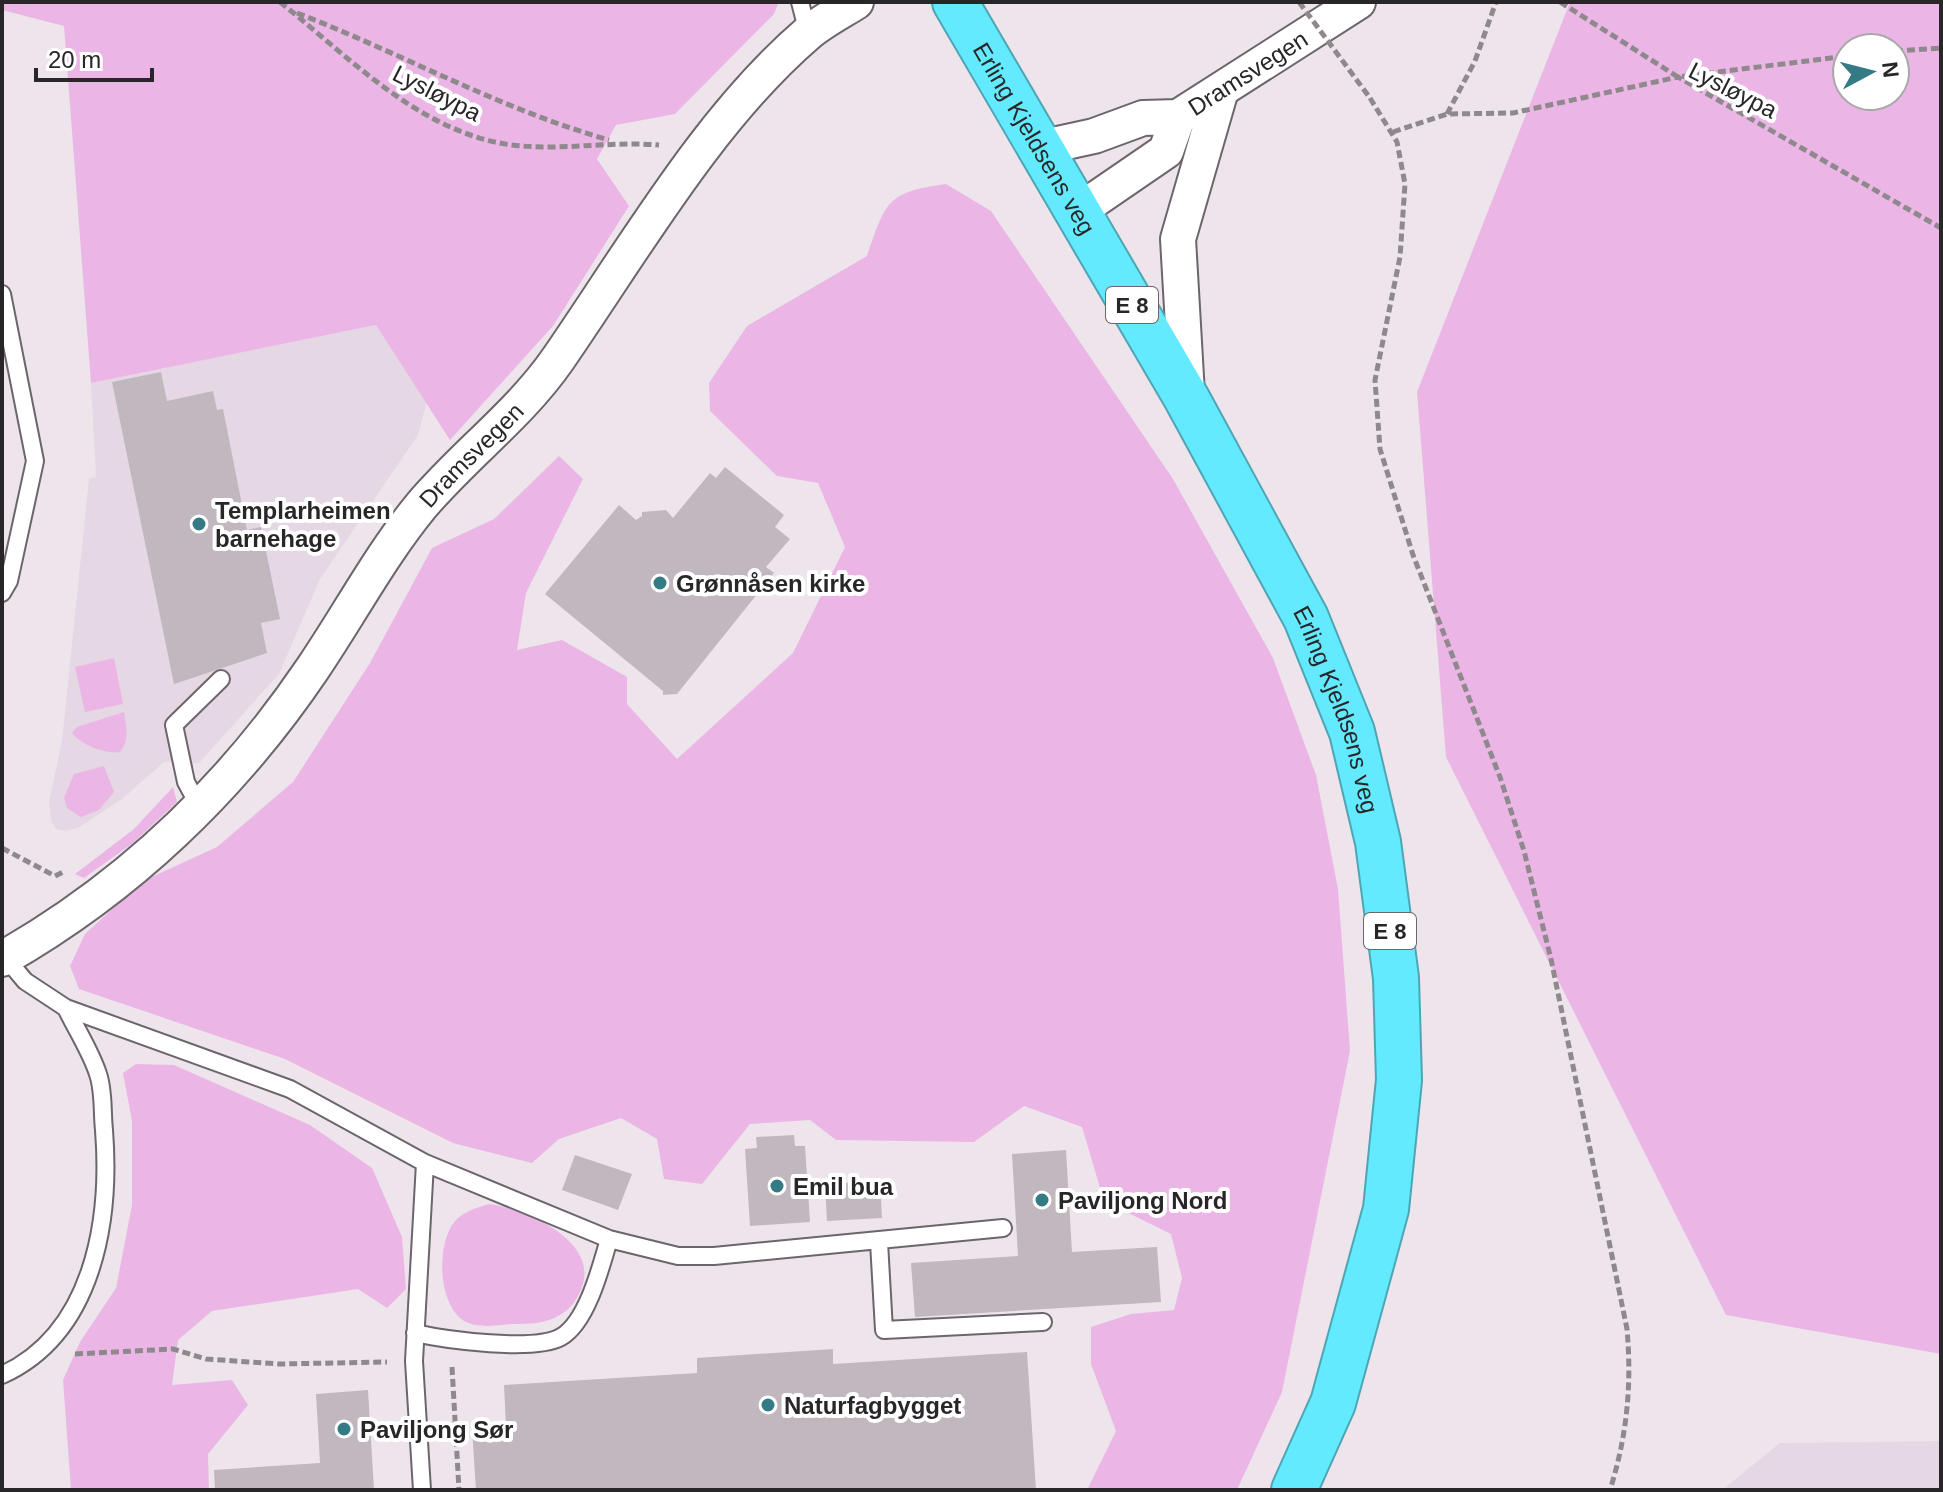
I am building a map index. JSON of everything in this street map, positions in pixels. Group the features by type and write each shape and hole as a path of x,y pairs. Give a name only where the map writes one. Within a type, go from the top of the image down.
{"highway":[{"name":"Erling Kjeldsens veg","path":"955,2 1187,399 1306,618 1352,732 1378,842 1396,978 1399,1080 1386,1209 1333,1403 1294,1490"}],"street":[{"name":"Dramsvegen","path":"4,958 93,900 165,843 200,808 284,709 422,505 529,395 556,361 624,257 763,78 804,18 856,2"},
{"name":"Dramsvegen","path":"1039,148 1094,136 1143,118 1178,117 1358,2"},
{"path":"1187,399 1178,239 1221,90"},
{"name":"Dramsvegen","path":"1077,212 1166,151 1178,117"}],"lane":[{"path":"2,294 35,461 9,581 2,593"},
{"path":"200,808 186,782 174,725 221,679"},
{"path":"4,958 25,981 66,1008 290,1089 425,1163 609,1239 690,1256 879,1242 1003,1228"},
{"path":"2,1375 21,1367 64,1326 82,1291 95,1255 106,1187 99,1076 66,1008"},
{"path":"422,1490 414,1361 425,1163"},
{"path":"415,1333 451,1341 543,1343 561,1337 572,1328 587,1303 609,1239"},
{"path":"879,1242 884,1330 1043,1322"}],"path":[{"name":"Lysløypa","path":"280,2 365,75 424,112 466,132 510,145 565,148 614,141 664,145 699,157"},
{"path":"1299,2 1393,132 1403,167 1404,217 1400,257 1375,380 1376,425 1413,555 1500,777 1537,898 1627,1329 1630,1387 1626,1426 1610,1490"},
{"path":"1447,114 1475,61 1496,2"},
{"path":"1560,2 1678,77 1831,58"},
{"path":"290,10 431,68 532,117 614,141"},
{"path":"1911,50 1941,48"},
{"name":"Lysløypa","path":"1393,132 1447,114 1513,113 1678,77 1941,228"},
{"path":"2,848 55,876"},
{"path":"451,1341 459,1490"},
{"path":"38,1351 62,1355 173,1349 206,1359 279,1364 414,1361"}],"shaded area":[{"path":"2,2 779,2 774,14 675,114 616,125 597,159 629,206 553,326 450,440 376,325 91,383 64,26 2,10"},
{"path":"1570,2 1941,2 1941,1354 1726,1315 1446,757 1417,392"},
{"path":"946,184 991,211 1173,479 1273,658 1316,775 1338,889 1350,1051 1282,1392 1237,1490 1087,1490 1116,1431 1091,1364 1091,1327 1131,1314 1174,1310 1182,1278 1171,1234 1104,1201 1082,1127 1024,1106 974,1142 836,1140 810,1120 750,1124 702,1184 664,1179 657,1139 621,1118 559,1139 532,1163 453,1143 285,1059 79,989 70,966 85,934 143,881 217,847 293,782 370,663 432,548 494,519 559,456 583,479 526,593 517,650 562,640 627,677 627,704 677,759 793,653 845,547 818,483 777,476 710,411 709,383 747,326 867,256 879,223 892,202 911,191"},
{"path":"376,325 427,401 418,435 320,579 279,674 199,763 164,762 122,799 78,828 66,831 56,829 51,821 49,802 62,741 89,479 96,477 91,383"},
{"path":"114,658 123,704 85,712 75,667"},
{"path":"124,712 126,738 120,752 94,748 72,733 77,727"},
{"path":"104,766 114,792 99,810 81,817 67,808 64,798 74,774"},
{"path":"173,787 177,802 133,843 84,878 75,874 134,829"},
{"path":"136,1064 174,1065 310,1125 372,1168 402,1237 406,1289 387,1308 358,1289 212,1311 178,1340 172,1385 232,1380 248,1405 208,1454 209,1490 71,1490 63,1380 80,1342 116,1288 132,1205 132,1121 123,1073"},
{"path":"489,1204 539,1220 570,1241 580,1255 584,1270 582,1287 574,1303 564,1313 537,1323 488,1326 469,1323 455,1313 443,1276 442,1261 447,1235 460,1217"},
{"path":"1941,1441 1941,1490 1722,1490 1780,1443"}],"building":[{"path":"161,372 167,401 213,391 217,410 223,409 247,530 261,527 280,619 261,623 267,653 174,684 112,382"},
{"name":"Grønnåsen kirke","path":"725,467 784,515 775,527 790,539 766,567 774,573 677,694 663,695 663,691 545,594 619,505 636,520 642,512 666,510 673,518 710,473 716,478"},
{"name":"Emil bua","path":"794,1135 795,1146 805,1146 810,1222 750,1226 745,1149 757,1148 756,1137"},
{"name":"Paviljong Nord","path":"1066,1150 1072,1252 1157,1247 1161,1302 915,1317 911,1263 1018,1256 1012,1154"},
{"path":"575,1155 632,1174 618,1210 562,1190"},
{"path":"880,1181 882,1218 827,1221 825,1184"},
{"name":"Naturfagbygget","path":"833,1349 833,1364 1027,1352 1036,1490 476,1490 472,1428 506,1426 504,1385 697,1373 697,1358"},
{"name":"Paviljong Sør","path":"368,1390 374,1490 215,1490 214,1470 320,1463 316,1394"}],"place":[{"name":"Templarheimen barnehage","path":"199,524"},
{"name":"Grønnåsen kirke","path":"660,583"},
{"name":"Emil bua","path":"777,1186"},
{"name":"Paviljong Nord","path":"1042,1200"},
{"name":"Naturfagbygget","path":"768,1405"},
{"name":"Paviljong Sør","path":"344,1429"}]}
